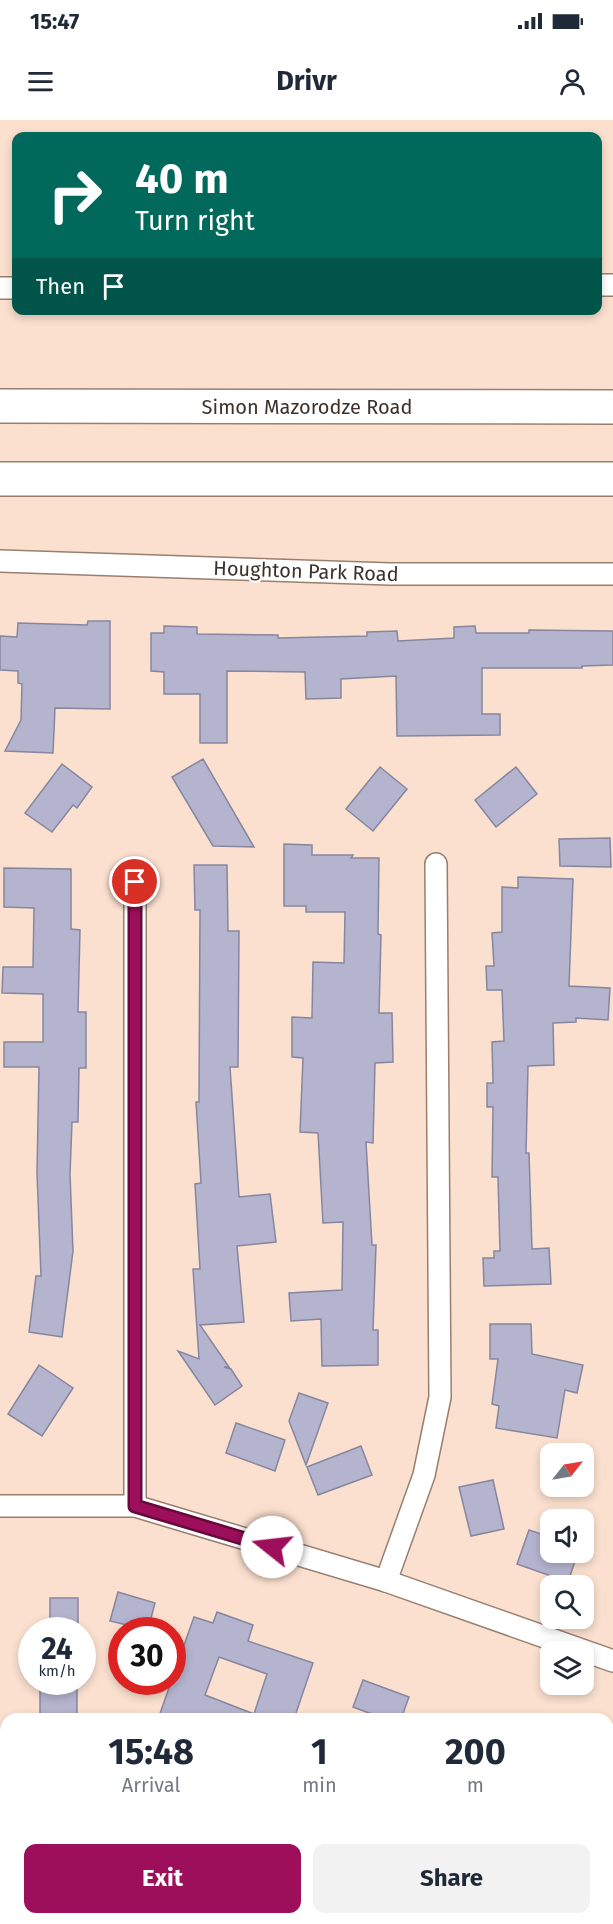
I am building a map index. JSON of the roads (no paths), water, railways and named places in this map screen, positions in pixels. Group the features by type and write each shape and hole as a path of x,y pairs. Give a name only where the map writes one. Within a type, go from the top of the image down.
{"highway":[{"name":"Simon Mazorodze Road","path":"0,406 613,407"},
{"path":"0,479 613,479"}],"street":[{"name":"Houghton Park Road","path":"0,561 390,574 613,574"},
{"path":"386,1581 424,1475 440,1397 436,864"},
{"path":"135,882 135,1506"},
{"path":"0,1506 135,1506 386,1581 613,1661"}]}
